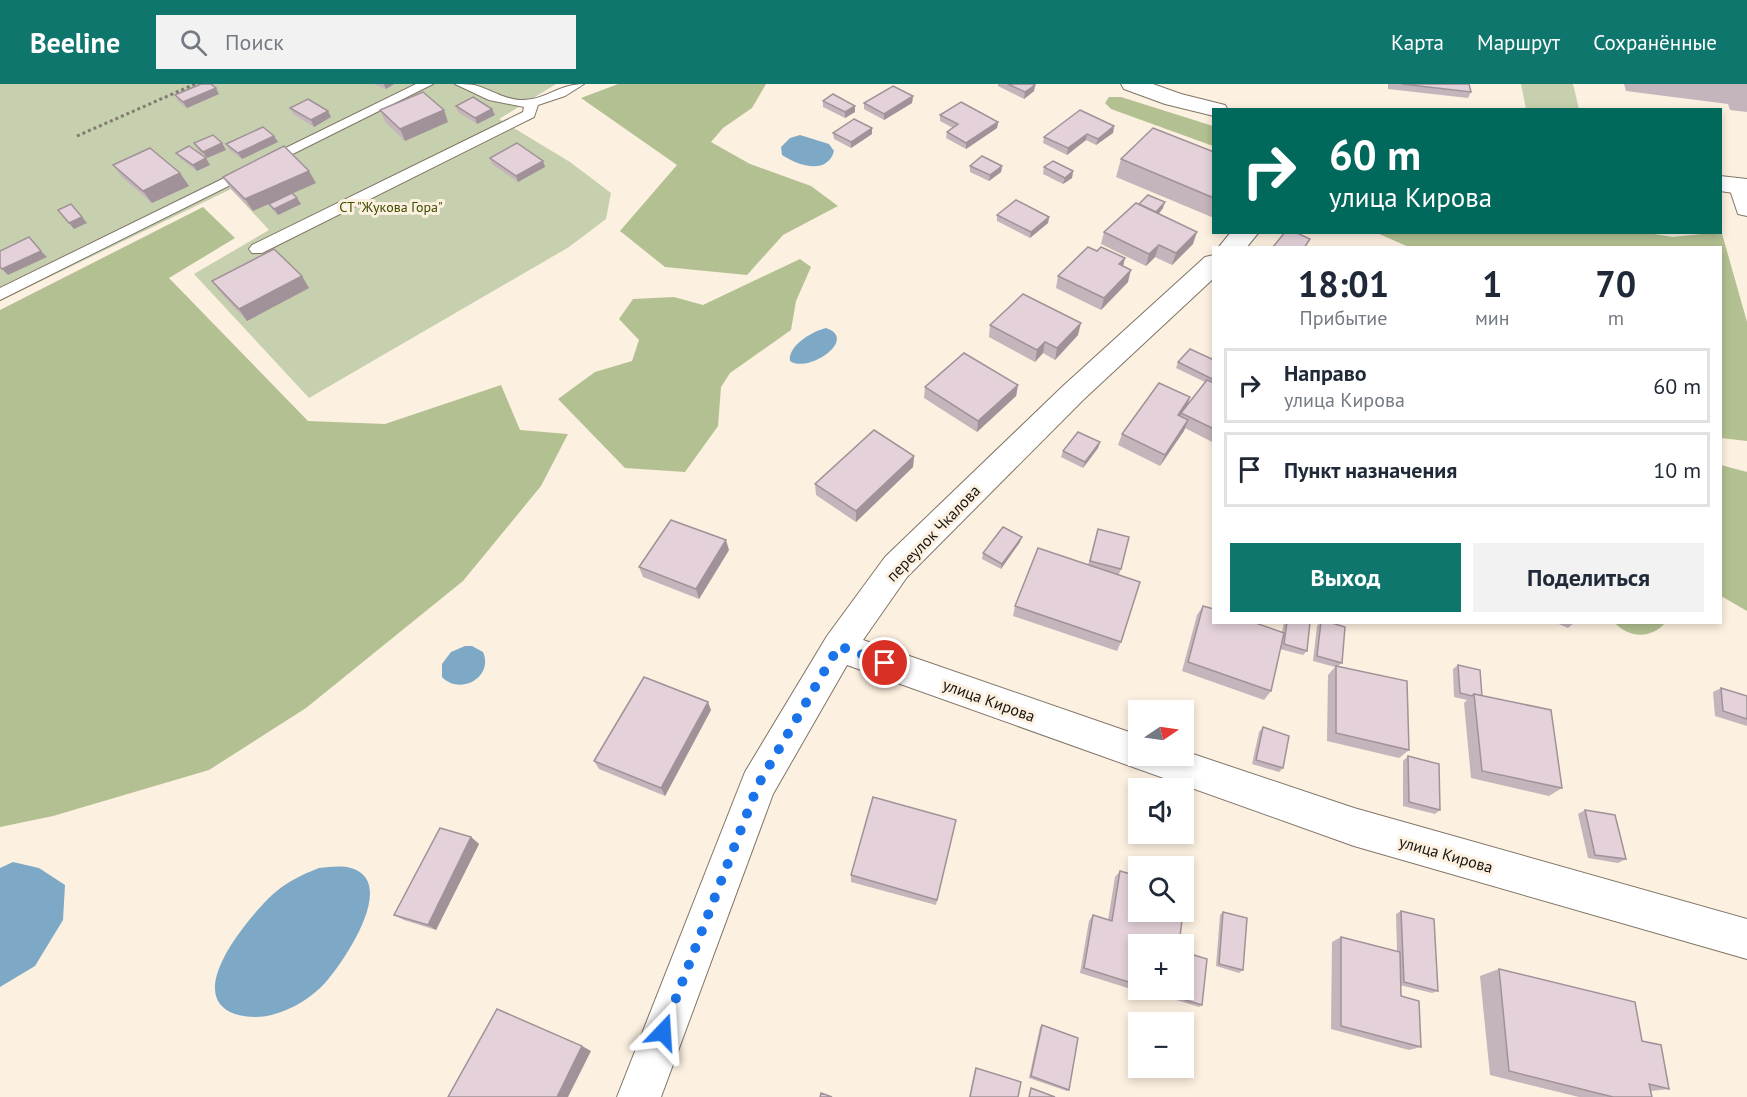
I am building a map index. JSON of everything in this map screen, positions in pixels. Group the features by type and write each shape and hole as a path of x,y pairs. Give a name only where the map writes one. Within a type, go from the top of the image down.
{"street":[{"path":"1132,84 1173,99 1212,109"},
{"path":"1232,246 1245,234"},
{"name":"переулок Чкалова","path":"639,1097 758,785 839,646 896,567 1073,393 1212,265"},
{"name":"улица Кирова","path":"839,646 1128,748"},
{"name":"улица Кирова","path":"1178,766 1354,827 1747,939"}],"lane":[{"path":"0,294 426,84"},
{"path":"462,84 502,101 532,104 553,99 577,84"},
{"path":"257,249 446,149 529,114 532,104"}],"path":[{"path":"78,136 195,84"}],"green space":[{"name":"СТ \"Жукова Гора\"","path":"0,84 556,84 499,119 570,162 611,193 606,219 569,247 309,398 194,274 269,230 231,189 0,301"},
{"path":"618,84 766,84 752,108 723,128 711,142 750,164 811,186 838,206 783,235 747,275 665,267 620,231 677,165 581,98"},
{"path":"1521,84 1573,84 1579,108 1526,108"},
{"path":"1109,97 1121,97 1212,126 1212,146 1111,109 1105,103"},
{"path":"203,207 235,238 169,278 308,421 385,424 501,385 520,430 568,434 541,486 463,581 306,708 209,770 53,816 0,827 0,310"},
{"path":"1379,234 1654,234 1673,237 1722,234 1747,322 1747,441 1722,438 1722,246 1406,246"},
{"path":"800,259 811,267 796,301 791,330 730,373 721,387 718,426 685,472 625,468 558,399 595,372 632,361 639,340 619,319 633,299 674,297 703,305"},
{"path":"1722,465 1747,472 1747,611 1722,597"},
{"path":"1616,624 1664,624 1653,632 1640,635"}],"water":[{"path":"800,135 829,144 834,151 830,159 825,164 811,166 795,162 782,155 781,147 790,138"},
{"path":"826,328 835,333 837,340 827,354 808,363 798,364 790,361 790,355 802,340"},
{"path":"465,646 472,646 483,652 484,669 473,681 458,685 442,677 442,664 451,652"},
{"path":"13,862 39,868 65,885 63,920 35,966 0,987 0,868"},
{"path":"347,867 364,876 370,889 369,905 354,942 325,983 302,1002 282,1012 265,1016 250,1017 235,1014 220,1004 215,990 217,973 225,955 250,919 272,895 294,879 319,868"}],"building":[{"path":"201,84 211,84 216,88 183,102 175,95"},
{"path":"1008,84 1033,84 1035,85 1025,92"},
{"path":"1402,84 1469,84 1471,92"},
{"path":"893,86 913,96 884,114 864,103"},
{"path":"423,92 444,110 400,129 380,110"},
{"path":"833,94 855,106 845,112 823,101"},
{"path":"473,97 492,109 475,118 456,106"},
{"path":"308,99 328,111 311,120 290,108"},
{"path":"961,102 998,122 966,143 947,132 958,124 940,115"},
{"path":"1080,110 1114,126 1098,139 1087,134 1068,148 1044,137"},
{"path":"854,119 872,128 851,142 833,133"},
{"path":"263,127 274,136 238,153 226,144"},
{"path":"1153,128 1212,151 1212,197 1121,159"},
{"path":"213,135 222,143 203,152 194,143"},
{"path":"517,143 543,161 516,176 490,158"},
{"path":"189,146 206,158 193,165 176,153"},
{"path":"284,146 309,171 245,199 223,177"},
{"path":"150,148 180,173 143,191 113,165"},
{"path":"982,156 1002,166 990,175 970,166"},
{"path":"1053,161 1073,171 1065,178 1044,167"},
{"path":"292,193 297,198 274,209 269,204"},
{"path":"1148,195 1165,202 1156,212 1139,204"},
{"path":"1016,200 1049,217 1031,232 997,215"},
{"path":"1136,203 1197,232 1176,253 1159,245 1149,254 1104,232"},
{"path":"71,204 82,217 69,223 58,210"},
{"path":"1283,234 1299,234 1310,239 1305,246 1274,246"},
{"path":"29,237 41,251 2,269 0,251"},
{"path":"1088,247 1097,251 1101,247 1125,258 1119,264 1131,270 1104,298 1058,276"},
{"path":"274,249 302,276 239,309 212,281"},
{"path":"1023,294 1081,323 1057,348 1045,342 1037,350 990,325"},
{"path":"1190,349 1212,359 1212,379 1178,362"},
{"path":"964,353 1018,385 978,421 925,387"},
{"path":"1207,380 1212,382 1212,428 1181,413"},
{"path":"1159,383 1190,397 1178,415 1188,420 1165,455 1122,434"},
{"path":"874,430 914,456 856,511 815,484"},
{"path":"1078,432 1100,442 1085,462 1063,451"},
{"path":"671,520 726,540 696,589 639,567"},
{"path":"1003,527 1022,537 1002,564 983,553"},
{"path":"1098,529 1129,537 1121,569 1090,561"},
{"path":"1038,548 1140,582 1121,642 1015,606"},
{"path":"1203,606 1212,608 1212,624 1259,624 1284,633 1271,691 1188,662"},
{"path":"1287,624 1310,624 1307,651 1284,644"},
{"path":"1321,624 1345,627 1342,663 1317,656"},
{"path":"1458,665 1480,670 1482,696 1460,693"},
{"path":"1336,666 1407,681 1409,750 1336,733"},
{"path":"644,677 708,702 661,788 594,761"},
{"path":"1721,688 1747,696 1747,719 1723,711"},
{"path":"1474,694 1551,710 1562,788 1482,771"},
{"path":"1263,727 1289,736 1283,768 1256,760"},
{"path":"1408,756 1439,764 1440,810 1409,802"},
{"path":"873,797 956,820 937,900 851,875"},
{"path":"1585,810 1615,815 1626,859 1595,855"},
{"path":"440,828 471,837 428,925 394,915"},
{"path":"1120,871 1128,873 1128,922 1182,922 1180,934 1128,934 1128,982 1084,968 1093,915 1112,921"},
{"path":"1401,911 1434,919 1438,991 1404,982"},
{"path":"1223,912 1247,918 1243,970 1219,964"},
{"path":"1341,937 1400,952 1401,996 1419,1001 1421,1047 1341,1026"},
{"path":"1194,955 1207,959 1202,1005 1186,1000 1194,1000"},
{"path":"1499,969 1635,1002 1642,1041 1661,1045 1669,1089 1649,1084 1652,1097 1613,1097 1509,1071"},
{"path":"497,1009 582,1046 557,1097 448,1097"},
{"path":"1042,1025 1078,1038 1069,1090 1031,1076"},
{"path":"976,1068 1021,1082 1018,1097 970,1097"},
{"path":"1031,1088 1055,1097 1029,1097"},
{"path":"821,1093 832,1097 820,1097"}],"route":[{"path":"663,1032 758,785 839,646 885,663"}]}
